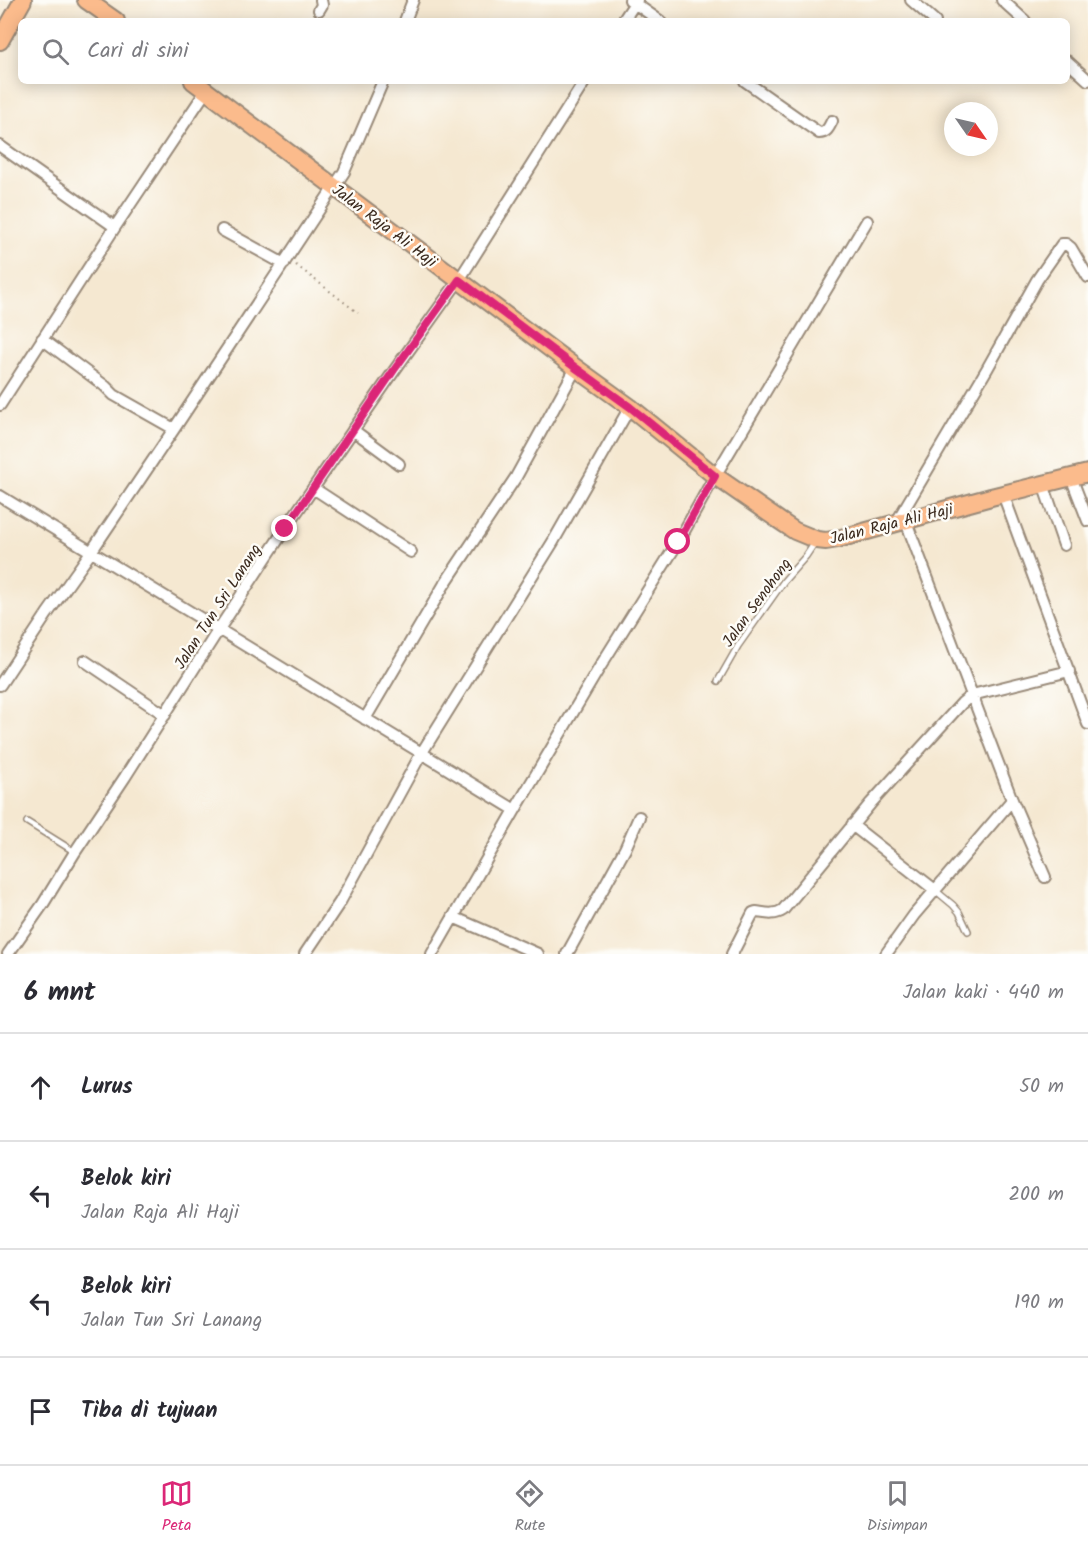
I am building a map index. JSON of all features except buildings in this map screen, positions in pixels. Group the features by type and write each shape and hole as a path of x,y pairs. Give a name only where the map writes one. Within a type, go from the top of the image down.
{"main road":[{"path":"0,41 23,0"},
{"path":"86,0 112,18"},
{"name":"Jalan Raja Ali Haji","path":"199,86 630,407 715,476 795,531 817,540 838,539 1088,473"}],"street":[{"path":"406,18 413,0"},
{"path":"911,0 932,18"},
{"path":"1002,0 1022,18"},
{"path":"625,18 634,1 656,18"},
{"path":"1070,64 1088,80"},
{"path":"0,685 286,261 341,192 348,163 382,84"},
{"name":"Jalan Tun Sri Lanang","path":"8,954 43,904 219,629 313,488 459,280 583,84"},
{"path":"750,84 819,133 827,131 832,122"},
{"path":"0,405 115,227 199,86"},
{"path":"0,146 115,227"},
{"path":"432,954 598,670 678,542 867,221"},
{"path":"222,230 286,261"},
{"path":"1045,877 901,521 1037,280 1062,244 1071,248 1088,277"},
{"path":"42,339 114,395 174,429"},
{"path":"366,719 444,585 516,477 576,368"},
{"path":"306,954 340,902 421,753 553,542 630,407"},
{"path":"353,430 399,465"},
{"path":"1071,477 1088,521"},
{"path":"1043,484 1064,545"},
{"path":"313,488 411,552"},
{"path":"1003,494 1088,724"},
{"path":"0,496 515,810"},
{"path":"85,661 165,715"},
{"path":"732,954 753,914 756,912 772,914 783,910 852,825 954,711 972,695 1069,672"},
{"path":"886,954 914,915 1012,800"},
{"path":"567,954 625,849 639,817"},
{"path":"852,825 935,890"},
{"path":"453,917 538,954"}],"lane":[{"name":"Jalan Senohong","path":"718,681 738,646 784,581 817,540"},
{"path":"27,822 75,852"},
{"path":"935,890 959,912 968,931"}],"path":[{"path":"286,261 358,313"}],"route":[{"path":"285,529 459,280 630,407 715,476 678,542"}]}
